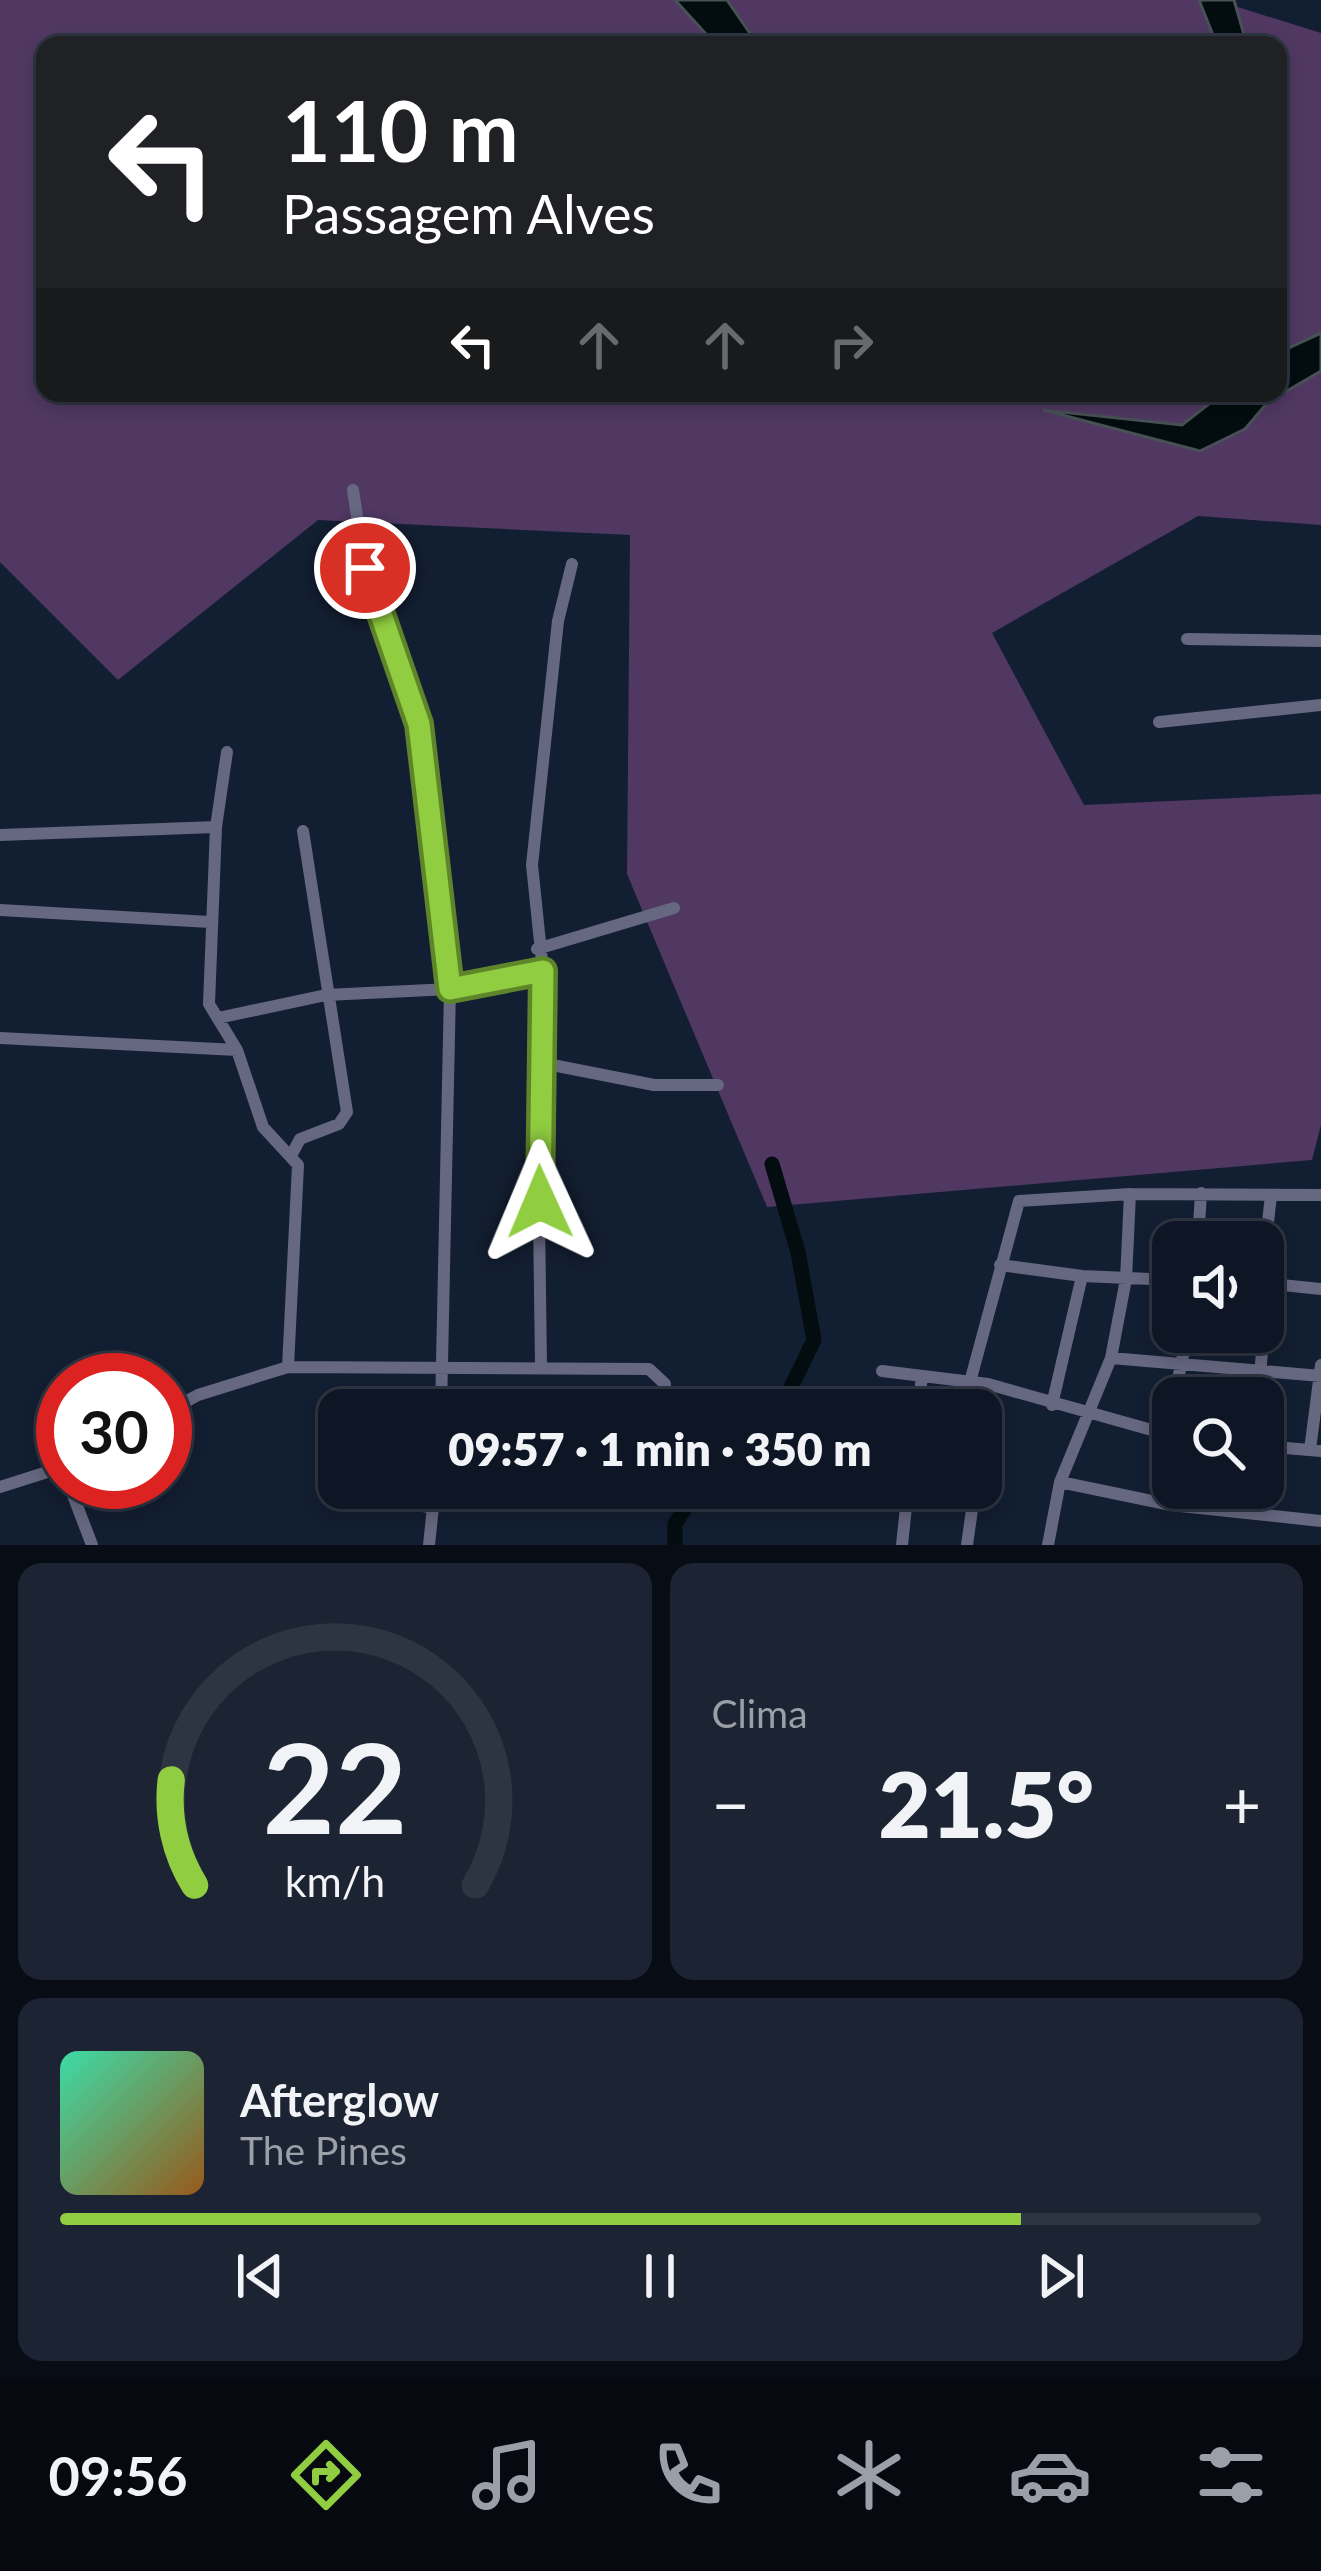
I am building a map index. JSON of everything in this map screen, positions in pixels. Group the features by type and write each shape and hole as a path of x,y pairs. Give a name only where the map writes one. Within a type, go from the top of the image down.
{"street":[{"path":"353,490 365,568 423,743 450,989 443,1389"},
{"path":"541,1367 538,1062 543,971 537,949 532,865 558,621 572,564"},
{"path":"1187,639 1321,641"},
{"path":"1160,722 1321,706"},
{"path":"227,752 216,827 209,1004 237,1050 263,1127 292,1154 299,1179 288,1367"},
{"path":"0,836 216,827"},
{"path":"292,1154 300,1139 340,1124 347,1112 303,831"},
{"path":"537,949 674,908"},
{"path":"0,910 210,922"},
{"path":"218,1018 326,995 450,989 543,971"},
{"path":"0,1038 237,1050"},
{"path":"538,1062 654,1085 718,1085"},
{"path":"1199,1221 1201,1193"},
{"path":"1048,1545 1060,1482 1111,1358 1126,1280 1130,1194"},
{"path":"970,1382 1019,1201 1130,1194 1321,1195"},
{"path":"1268,1221 1271,1195"},
{"path":"1000,1265 1152,1280"},
{"path":"1052,1405 1082,1276"},
{"path":"1284,1282 1321,1289"},
{"path":"1181,1377 1186,1353"},
{"path":"1260,1377 1261,1353"},
{"path":"1111,1358 1184,1368 1320,1376"},
{"path":"1284,1448 1315,1450 1321,1365"},
{"path":"192,1398 288,1367 649,1369 665,1384 664,1389"},
{"path":"882,1372 988,1384 1152,1432"},
{"path":"920,1389 922,1376"},
{"path":"987,1389 988,1384"},
{"path":"0,1487 36,1476"},
{"path":"1060,1482 1189,1508 1321,1521"},
{"path":"78,1509 92,1545"},
{"path":"428,1545 435,1509"},
{"path":"902,1545 906,1509"},
{"path":"967,1545 971,1509"}],"shaded area":[{"path":"0,0 1215,0 1321,33 1321,525 1198,516 992,633 1084,805 1321,794 1321,1125 1312,1160 767,1207 627,874 630,535 318,520 118,680 0,562"},
{"path":"675,0 727,0 752,36 708,36"},
{"path":"1199,0 1234,0 1244,36 1213,36"},
{"path":"1321,333 1321,371 1287,391 1287,349"},
{"path":"1211,402 1268,402 1245,429 1200,451 1043,410 1182,425"}],"waterway":[{"path":"772,1164 798,1252 814,1340 790,1389"},
{"path":"675,1545 675,1524 685,1509"}],"route":[{"path":"365,568 419,724 427,763 436,889 450,989 543,971 538,1062 540,1202"}]}
